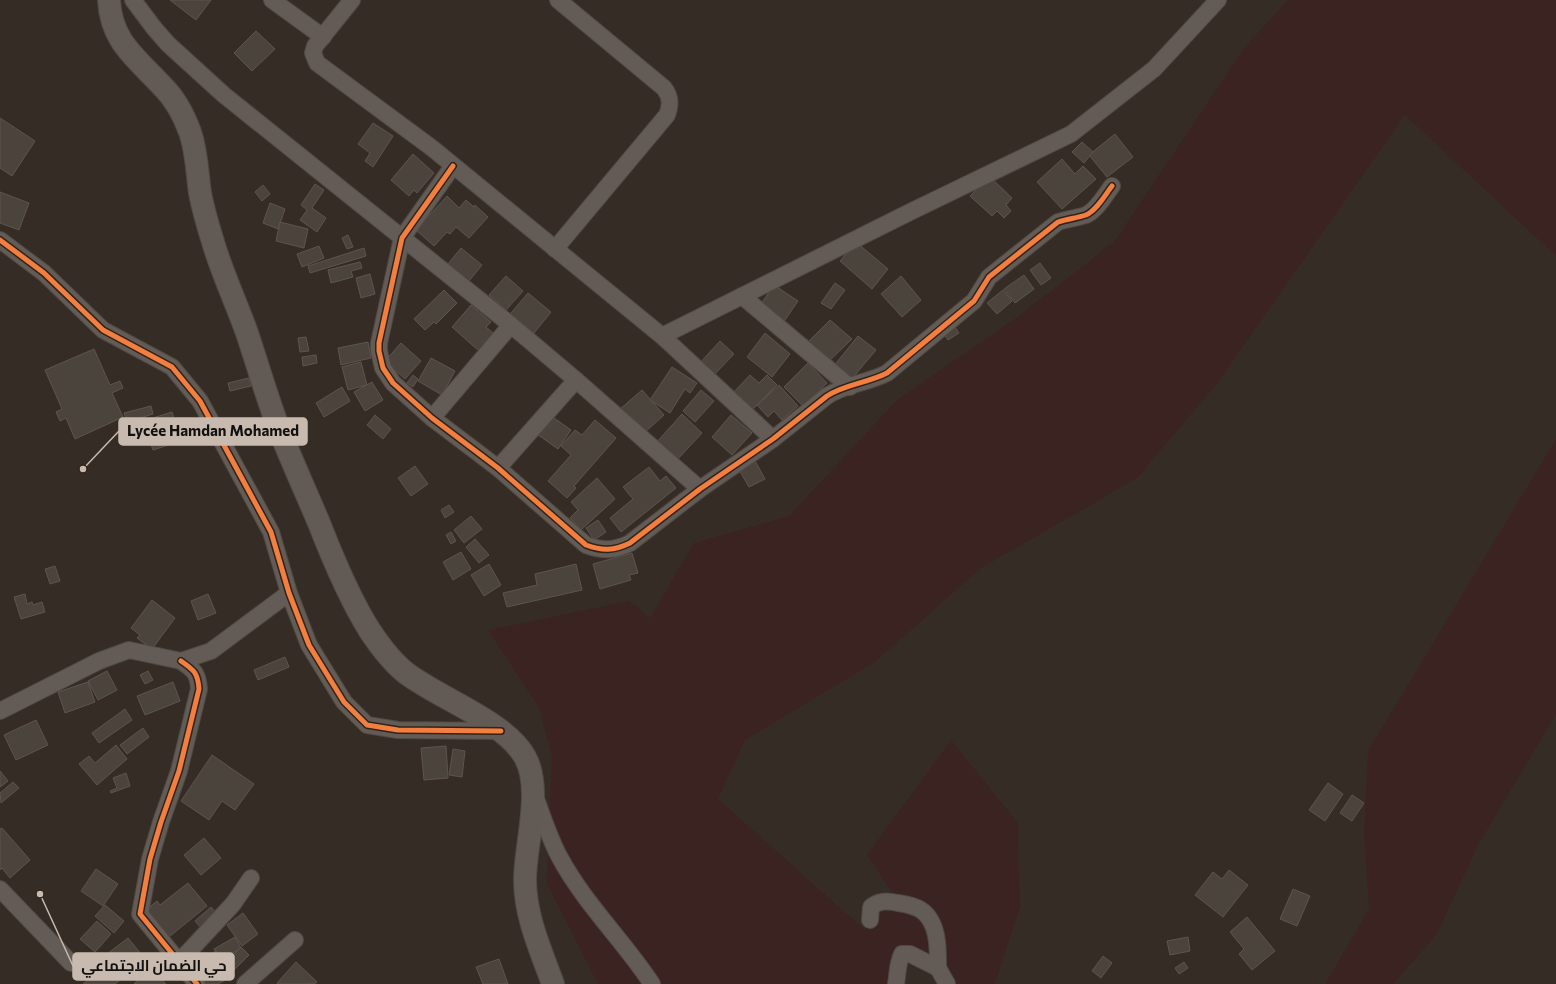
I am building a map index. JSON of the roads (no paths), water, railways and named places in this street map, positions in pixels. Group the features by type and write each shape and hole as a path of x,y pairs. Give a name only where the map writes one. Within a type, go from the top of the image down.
{"main road":[{"path":"109,0 112,25 122,42 141,66 166,89 180,110 189,129 197,158 201,197 213,245 243,323 278,424 340,574 369,629 388,656 405,672 501,731 516,744 526,758 534,793 526,863 526,898 535,934 552,984"}],"street":[{"path":"133,0 168,44 224,95 511,325 700,489"},
{"path":"272,0 323,37"},
{"path":"352,0 313,50 313,57 317,63 453,166 662,336 773,439"},
{"path":"555,249 667,115 670,104 670,98 664,88 558,0"},
{"path":"662,336 910,212 1071,134 1154,69 1218,0"},
{"path":"453,166 402,238 379,343 379,356 383,368 393,383 432,418 498,468 586,545 597,549 608,550 619,548 630,543 700,489 773,439 827,396 850,386 875,379 887,373 974,301 989,277 1058,222 1084,216 1092,212 1112,186"},
{"path":"0,240 44,273 103,330 172,367 200,401 271,532 289,593 309,645 344,702 367,725 398,730 501,731"},
{"path":"742,296 850,386"},
{"path":"432,418 511,325"},
{"path":"498,468 576,380"},
{"path":"181,661 211,650 289,593"},
{"path":"0,710 99,661 129,650 181,661 192,668 198,678 198,689 179,771 150,859 140,914 197,984"},
{"path":"534,793 558,855 595,912 639,965 652,984"},
{"path":"179,962 233,904 251,878"},
{"path":"0,889 71,963"},
{"path":"870,920 871,907 877,902 891,901 921,910 928,918 934,930 938,947 938,968"},
{"path":"246,984 295,940"},
{"path":"896,984 898,977 897,964 902,954 910,954 938,968 948,984"}],"place":[{"name":"Lycée Hamdan Mohamed","path":"83,469"},
{"name":"حي الضمان الاجتماعي","path":"40,894"}]}
